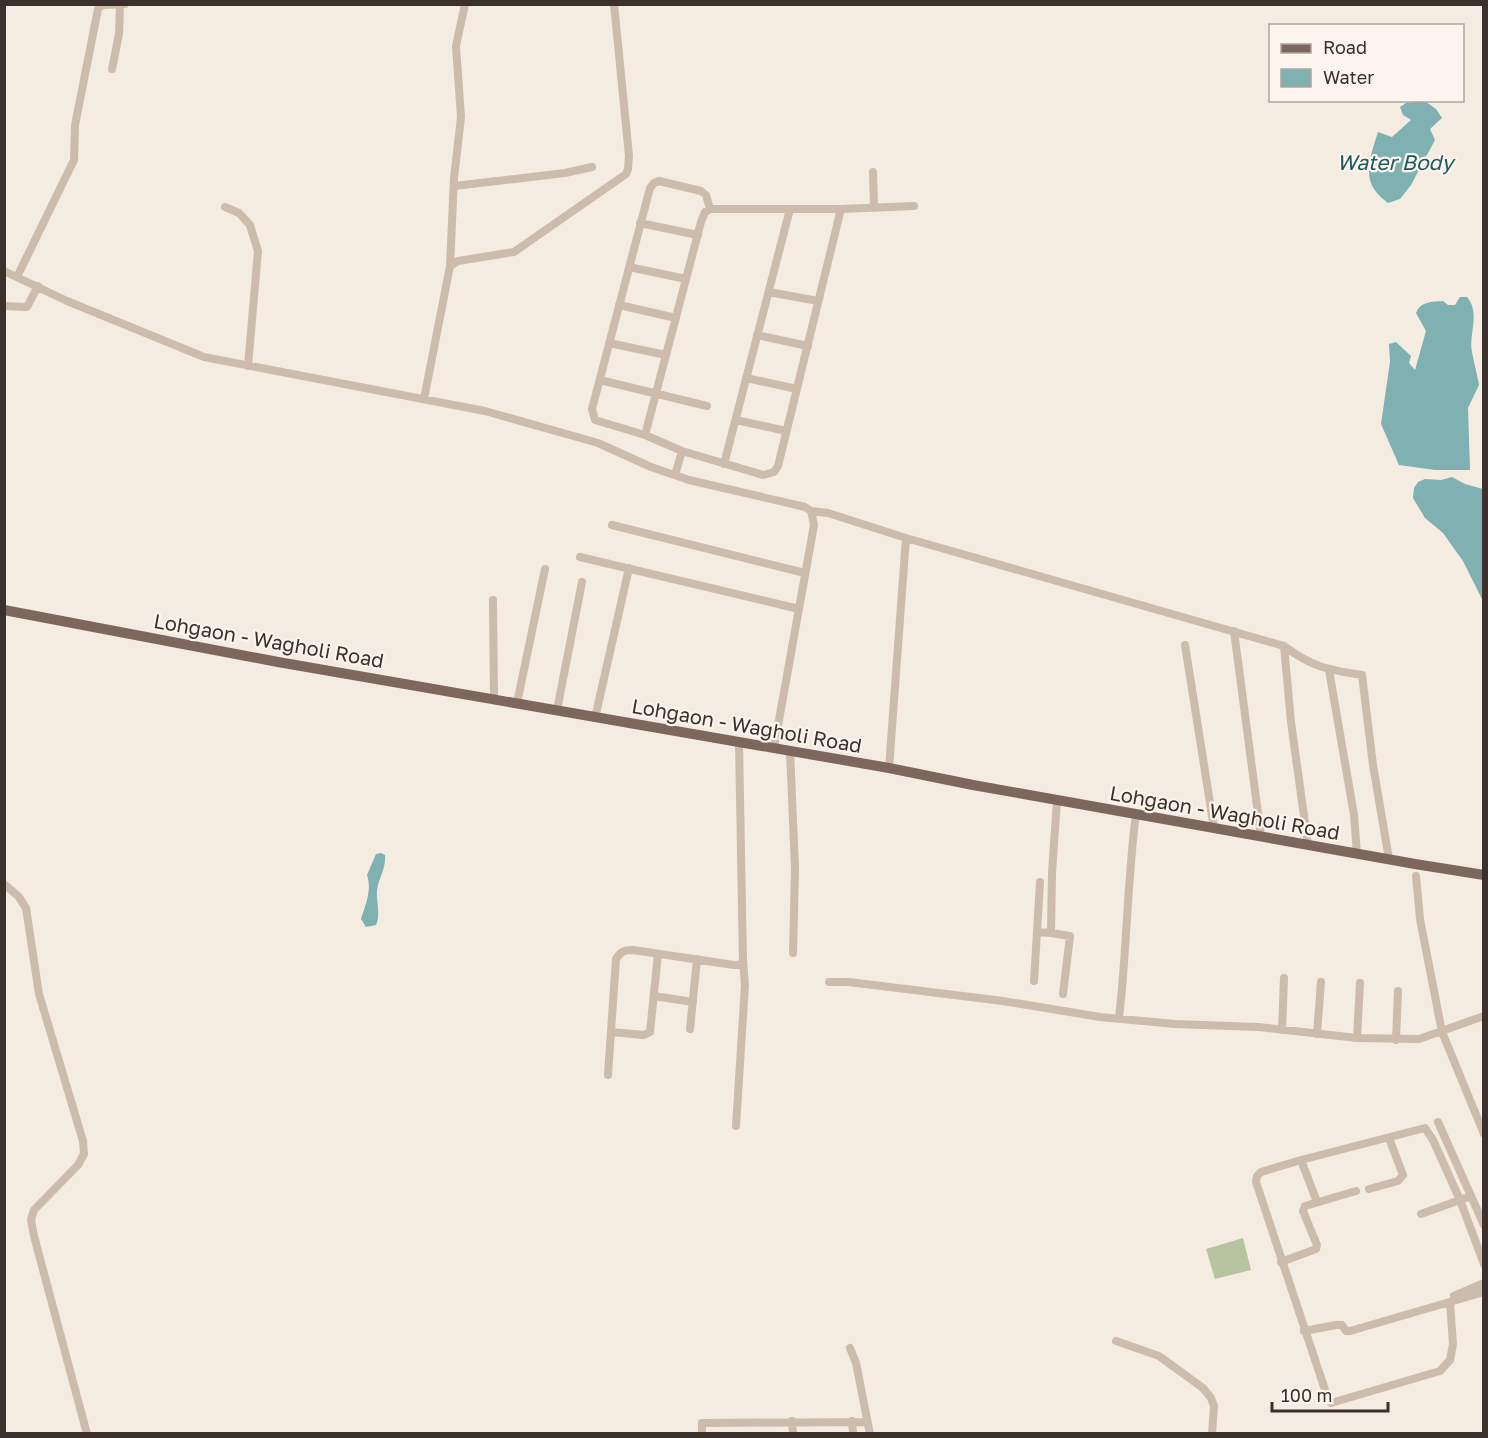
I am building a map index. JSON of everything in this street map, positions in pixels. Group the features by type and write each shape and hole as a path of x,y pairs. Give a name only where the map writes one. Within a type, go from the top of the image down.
{"main road":[{"name":"Lohgaon - Wagholi Road","path":"4,610 279,662 1484,875"}],"street":[{"path":"17,277 74,160 75,125 98,9 102,5 125,4"},
{"path":"424,399 450,266 454,186 461,117 456,46 465,4"},
{"path":"450,266 458,261 514,252 626,174 629,156 614,4"},
{"path":"112,69 119,34 120,5"},
{"path":"454,186 565,173 592,167"},
{"path":"873,172 874,208"},
{"path":"710,209 706,195 701,191 659,181 650,188 592,409 595,420 645,435 682,451 763,475 774,472 778,466 841,210"},
{"path":"645,435 705,212 710,209 841,210 914,206"},
{"path":"225,207 239,213 250,225 258,251 248,366"},
{"path":"724,464 790,209"},
{"path":"640,223 698,235"},
{"path":"629,267 686,279"},
{"path":"4,271 67,302 204,357 485,411 559,431 598,443 675,475 716,487 805,507 811,511 828,513 906,538 1234,631 1284,646 1305,661 1329,670 1362,675 1373,765 1389,860"},
{"path":"4,306 27,307 38,286"},
{"path":"769,292 818,301"},
{"path":"619,305 676,318"},
{"path":"757,335 808,346"},
{"path":"609,343 666,355"},
{"path":"746,378 797,389"},
{"path":"600,380 707,406"},
{"path":"736,420 786,431"},
{"path":"675,475 682,451"},
{"path":"774,748 814,525 811,511"},
{"path":"612,525 805,573"},
{"path":"889,768 906,538"},
{"path":"579,556 799,609"},
{"path":"596,718 629,568"},
{"path":"517,703 545,569"},
{"path":"557,710 582,582"},
{"path":"493,600 494,699"},
{"path":"1234,631 1261,837"},
{"path":"1185,645 1214,828"},
{"path":"1284,646 1291,722 1308,845"},
{"path":"1329,670 1352,796 1357,854"},
{"path":"736,1126 746,985 743,961 740,742"},
{"path":"790,751 795,868 793,952"},
{"path":"1051,933 1052,862 1057,800"},
{"path":"1119,1018 1125,970 1132,840 1136,814"},
{"path":"1416,876 1420,920 1442,1032 1481,1121 1484,1134"},
{"path":"1034,981 1040,882"},
{"path":"4,884 19,897 26,908 39,994 83,1141 84,1154 78,1165 34,1210 31,1220 87,1434"},
{"path":"1037,932 1070,936 1063,994"},
{"path":"608,1075 616,959 620,953 633,950 734,965 739,965 743,961"},
{"path":"611,1032 648,1035 651,1028 658,954"},
{"path":"690,1029 698,959"},
{"path":"1282,1030 1284,978"},
{"path":"829,982 849,982 1003,1001 1119,1018 1357,1038 1419,1039 1483,1018"},
{"path":"1317,1034 1321,982"},
{"path":"1357,1038 1360,983"},
{"path":"1396,1040 1398,991"},
{"path":"654,996 693,1002"},
{"path":"1438,1122 1484,1225"},
{"path":"1450,1303 1453,1344 1450,1360 1440,1371 1332,1403 1328,1399 1281,1262 1256,1182 1257,1176 1261,1172 1301,1160 1425,1128 1433,1140 1460,1200 1484,1263"},
{"path":"1368,1189 1401,1179 1403,1175 1389,1138"},
{"path":"1301,1160 1317,1202"},
{"path":"1281,1262 1316,1249 1317,1245 1303,1208 1356,1191"},
{"path":"1420,1214 1471,1196"},
{"path":"1414,1308 1466,1292 1484,1283"},
{"path":"1304,1331 1336,1325 1342,1325 1346,1331 1350,1331 1484,1292"},
{"path":"1116,1341 1158,1356 1203,1388 1214,1406 1212,1434"},
{"path":"850,1348 856,1363 870,1434"},
{"path":"792,1421 793,1434"},
{"path":"852,1421 853,1434"},
{"path":"702,1434 702,1423 867,1422"}],"green space":[{"path":"1243,1238 1251,1270 1215,1279 1206,1249"}],"water":[{"name":"Water Body","path":"1426,102 1436,109 1442,118 1430,129 1435,140 1411,185 1400,199 1388,203 1375,191 1371,183 1370,160 1378,132 1392,137 1411,120 1403,115 1400,107 1406,103"},
{"path":"1460,297 1467,297 1473,310 1471,345 1479,385 1468,408 1470,470 1435,470 1399,465 1381,424 1390,362 1389,344 1396,342 1411,356 1409,363 1415,370 1426,331 1416,313 1418,309 1427,303 1443,301 1448,305 1455,305"},
{"path":"1452,477 1465,484 1483,489 1483,601 1463,561 1443,533 1425,518 1413,498 1414,488 1418,482 1425,479 1441,480"},
{"path":"376,854 385,855 385,860 377,890 377,921 376,925 366,927 361,919 369,891 367,875"}]}
